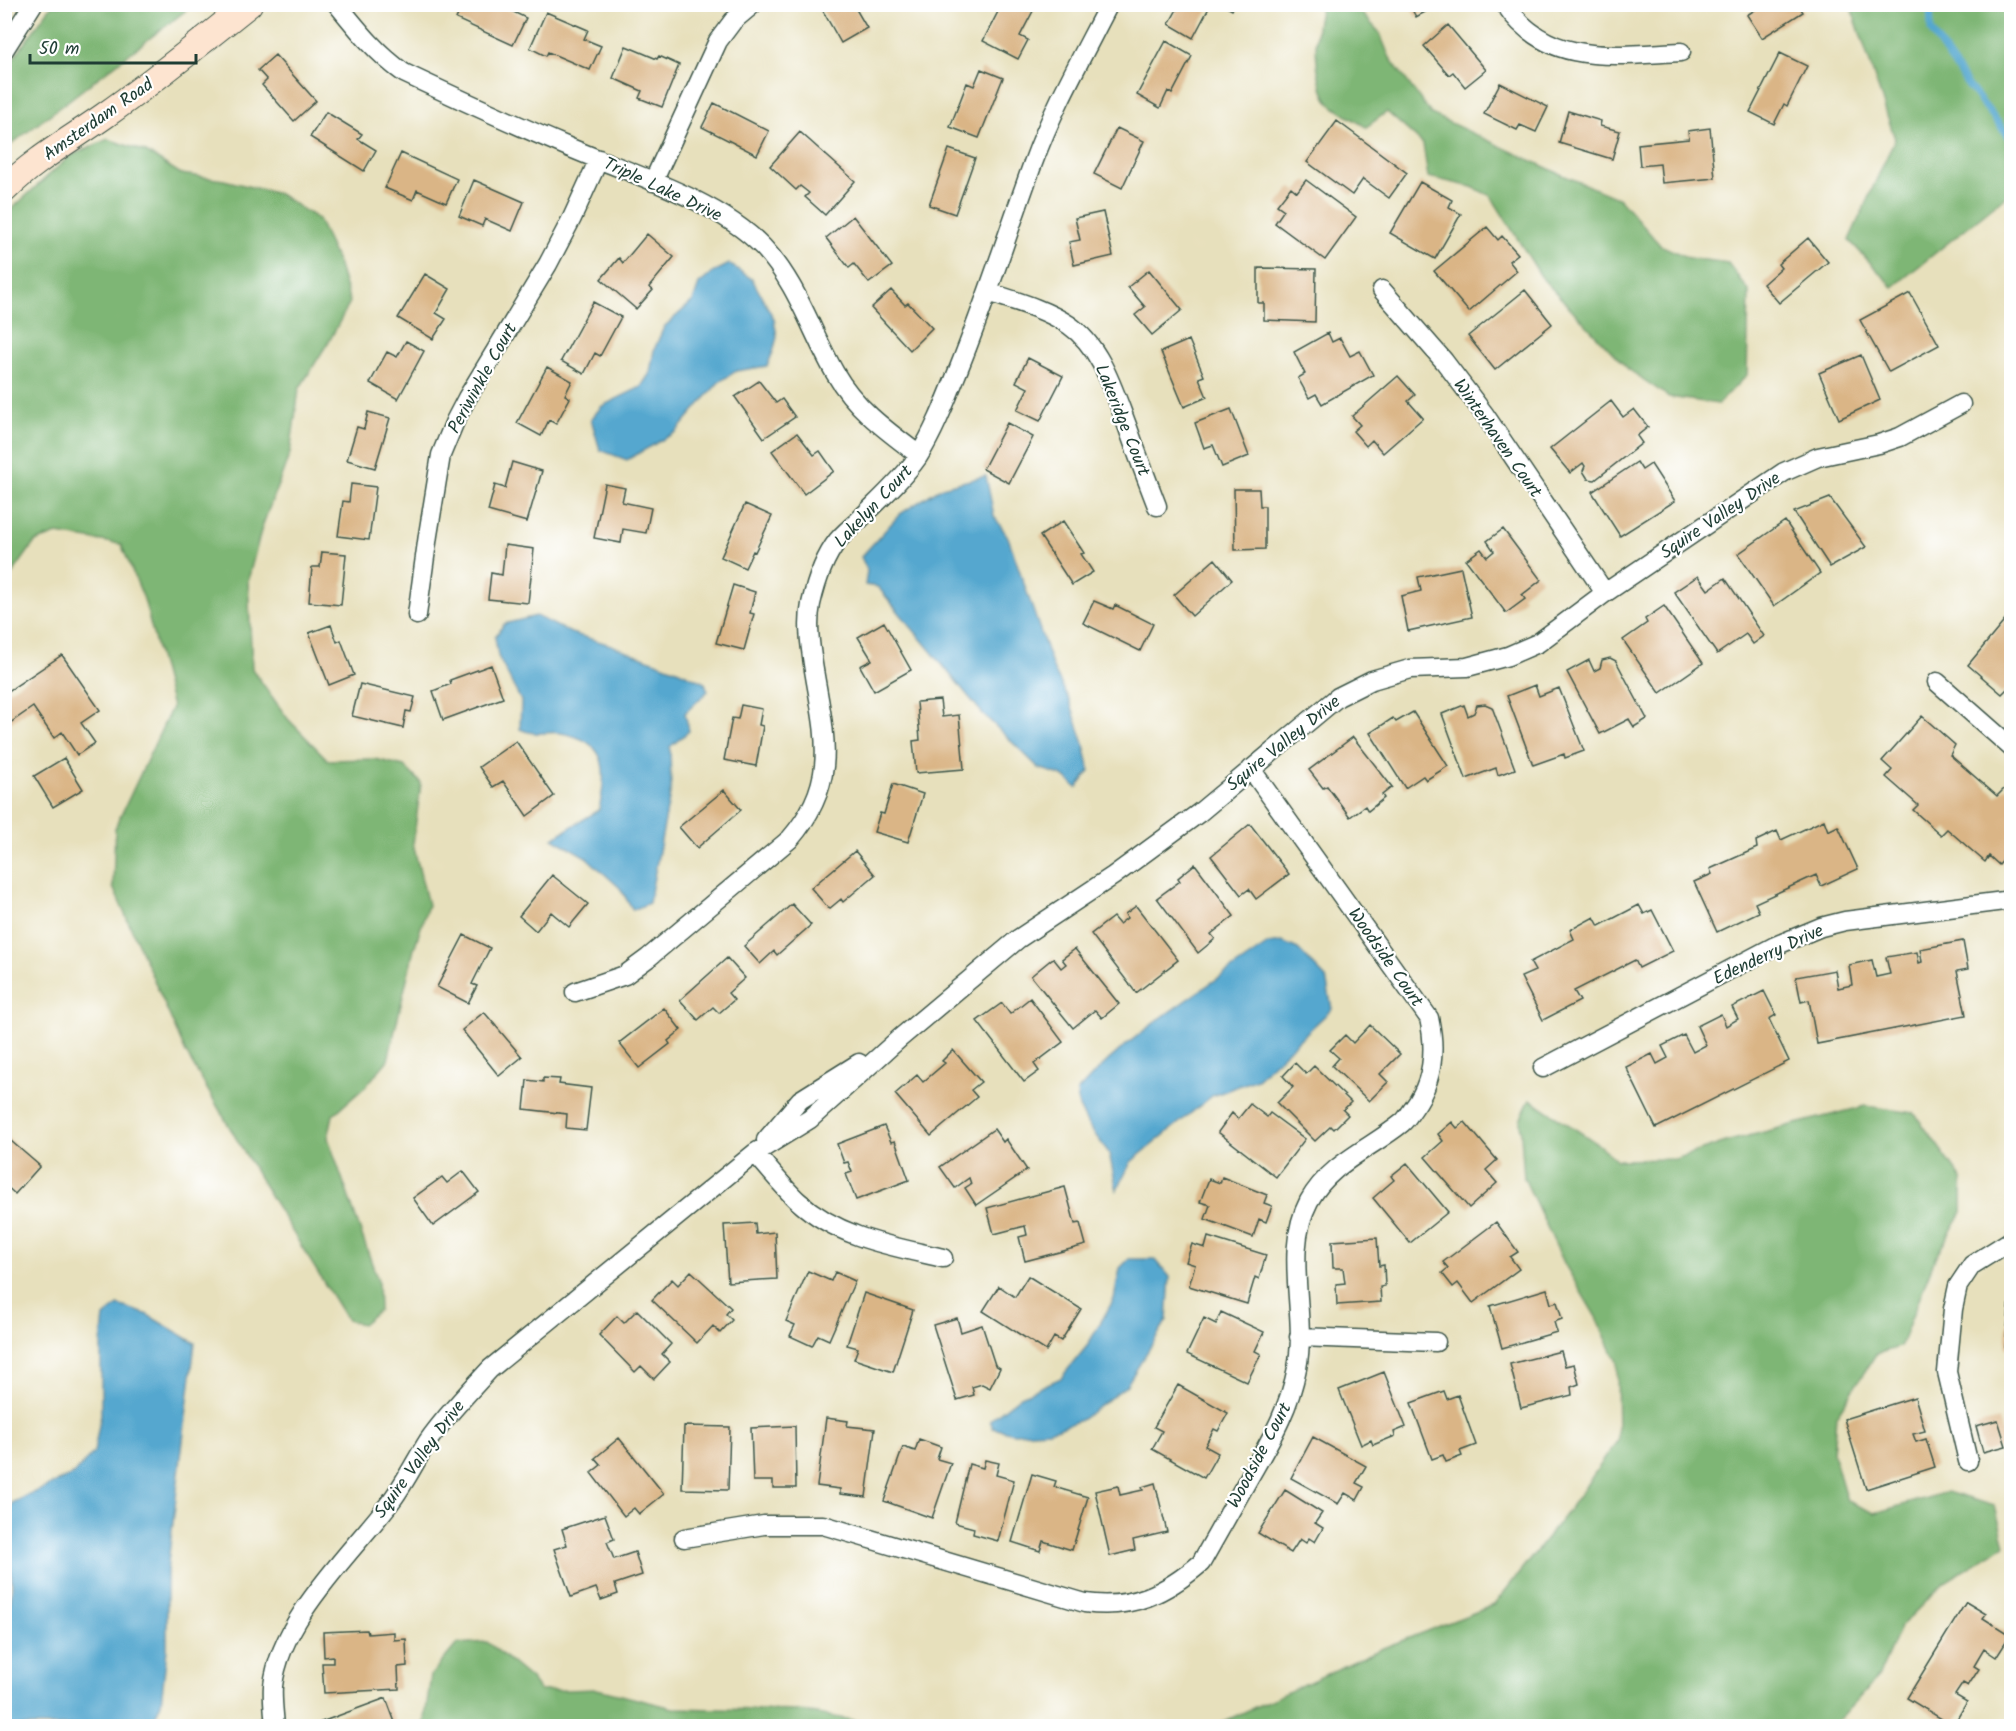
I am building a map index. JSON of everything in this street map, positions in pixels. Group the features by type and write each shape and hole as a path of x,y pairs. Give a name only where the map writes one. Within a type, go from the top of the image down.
{"street":[{"path":"4,50 33,4"},
{"name":"Amsterdam Road","path":"4,189 48,154 112,111 249,4"},
{"name":"Triple Lake Drive","path":"337,4 364,38 386,60 404,72 557,142 653,182 698,203 739,226 763,247 782,270 795,291 835,374 853,399 874,421 919,455"},
{"name":"Lakelyn Court","path":"575,992 625,975 790,839 802,826 813,807 826,766 826,743 809,633 811,605 825,561 838,540 900,480 919,455 945,403 1055,109 1109,4"},
{"path":"1505,4 1523,26 1538,37 1581,54 1599,56 1681,52"},
{"path":"653,182 718,41 733,21 752,5"},
{"name":"Periwinkle Court","path":"417,615 441,455 467,398 548,264 599,159"},
{"name":"Winterhaven Court","path":"1382,290 1444,361 1485,415 1605,593"},
{"name":"Lakeridge Court","path":"988,292 1051,315 1070,325 1084,338 1100,359 1157,506"},
{"name":"Squire Valley Drive","path":"275,1726 273,1684 280,1655 293,1628 326,1581 393,1498 429,1440 490,1369 755,1153 810,1119 900,1038 1018,939 1113,876 1189,820 1338,697 1372,680 1410,669 1467,667 1509,656 1538,643 1605,593 1785,472 1818,457 1879,444 1900,437 1961,404"},
{"path":"1937,682 2012,748"},
{"name":"Woodside Court","path":"684,1538 764,1525 823,1524 1085,1603 1103,1606 1141,1600 1158,1593 1187,1575 1201,1563 1283,1417 1298,1365 1297,1237 1309,1202 1317,1188 1337,1166 1404,1122 1418,1103 1431,1073 1432,1035 1429,1018 1251,769"},
{"name":"Edenderry Drive","path":"1543,1068 1774,946 1821,927 1845,921 2012,900"},
{"path":"755,1153 798,1201 831,1225 867,1241 943,1258"},
{"path":"1968,1461 1947,1372 1953,1309 1958,1286 1972,1265 2012,1240"},
{"path":"1299,1337 1436,1342"}],"green space":[{"path":"52,5 193,5 5,149 5,70"},
{"path":"1322,5 1354,5 1379,32 1390,58 1431,114 1620,199 1660,245 1689,258 1728,263 1749,291 1747,375 1718,404 1669,397 1628,369 1542,278 1491,196 1472,187 1428,177 1423,144 1387,112 1366,127 1328,101 1320,80 1316,53 1317,27"},
{"path":"1849,5 2011,5 2011,192 1893,287 1849,240 1895,139"},
{"path":"108,139 146,152 181,174 224,180 279,194 318,219 338,263 350,302 331,338 299,389 290,453 262,527 248,580 252,669 288,719 328,760 375,759 404,766 421,783 413,844 428,905 414,949 388,1060 366,1086 333,1115 328,1138 378,1281 379,1310 362,1324 347,1320 186,1053 113,887 115,828 172,707 144,599 121,544 57,534 35,542 5,584 5,215 70,156"},
{"path":"1530,1099 1595,1142 1617,1160 1675,1159 1729,1141 1866,1106 1914,1113 1962,1179 1962,1212 1935,1258 1900,1347 1876,1354 1836,1416 1833,1453 1847,1501 1875,1513 1947,1492 1995,1506 2005,1545 1945,1582 1900,1627 1879,1676 1833,1726 1214,1726 1383,1648 1494,1605 1568,1511 1618,1440 1617,1362 1596,1317 1565,1265 1524,1178 1520,1120"},
{"path":"487,1642 531,1679 540,1691 597,1689 673,1708 799,1711 887,1726 424,1726 431,1675 457,1644"}],"water":[{"path":"729,264 752,279 774,319 777,337 767,366 736,371 719,382 676,432 627,460 600,450 591,419 602,406 641,387 650,373 654,350 664,327 693,301 699,284"},
{"path":"986,476 994,516 1008,537 1053,668 1070,702 1084,744 1090,771 1077,788 1063,776 1039,768 983,714 878,587 865,585 867,570 861,557 900,514 942,487"},
{"path":"536,616 571,633 611,645 677,670 705,683 708,691 685,713 689,731 670,747 671,789 649,903 633,910 620,888 586,857 553,838 599,810 603,770 596,750 577,737 561,733 531,733 520,729 521,701 498,656 495,637 504,624"},
{"path":"1282,942 1298,949 1326,978 1332,1009 1257,1079 1212,1096 1131,1162 1117,1190 1109,1153 1088,1125 1079,1107 1077,1092 1120,1050 1168,1012 1268,944"},
{"path":"1129,1259 1155,1259 1170,1277 1167,1320 1126,1386 1081,1420 1049,1431 1014,1433 993,1428 990,1420 1021,1396 1061,1378 1087,1346 1114,1299 1120,1268"},
{"path":"118,1305 146,1314 195,1343 167,1571 167,1649 161,1703 151,1726 5,1726 4,1622 12,1588 8,1523 12,1503 74,1474 94,1452 101,1414 101,1343 104,1317"}],"building":[{"path":"463,4 497,4 526,18 513,45 456,19"},
{"path":"819,4 853,4 867,28 841,43"},
{"path":"1002,4 1020,4 1033,11 1020,36 1028,40 1018,59 983,41"},
{"path":"1180,4 1211,4 1193,38 1169,24"},
{"path":"1221,4 1235,4 1232,10"},
{"path":"1409,4 1440,4 1416,17"},
{"path":"1761,4 1798,4 1803,12 1762,38 1747,15"},
{"path":"546,12 588,30 584,39 601,46 590,70 548,52 546,56 530,48"},
{"path":"1448,25 1486,70 1465,87 1453,72 1449,75 1424,46"},
{"path":"1166,41 1192,56 1172,94 1168,91 1160,108 1137,95"},
{"path":"626,46 679,65 662,107 639,98 642,91 613,78"},
{"path":"1780,53 1807,66 1787,106 1784,104 1774,124 1750,112"},
{"path":"275,55 316,101 294,121 262,85 267,80 258,70"},
{"path":"981,69 1003,78 979,138 950,127 967,83 974,86"},
{"path":"1500,83 1548,107 1536,132 1520,125 1517,130 1484,114"},
{"path":"714,103 769,131 757,155 702,127"},
{"path":"1568,111 1601,121 1600,126 1620,131 1612,159 1559,143"},
{"path":"326,112 362,134 358,139 376,150 364,171 310,137"},
{"path":"1337,121 1407,173 1389,198 1363,179 1352,195 1307,162"},
{"path":"1117,128 1144,141 1122,188 1094,174"},
{"path":"1710,128 1715,178 1662,183 1660,164 1640,166 1638,144 1689,139 1688,131"},
{"path":"800,132 855,181 825,215 805,197 809,193 800,186 796,190 770,166"},
{"path":"949,149 975,158 955,214 929,205"},
{"path":"401,153 457,179 446,203 417,190 413,200 385,188"},
{"path":"474,180 524,202 512,231 485,219 482,226 459,216"},
{"path":"1306,180 1356,217 1325,260 1275,223 1284,210 1277,205 1291,187 1297,192"},
{"path":"1420,182 1452,200 1449,207 1461,214 1435,259 1390,233"},
{"path":"1103,212 1113,256 1074,265 1069,242 1080,240 1075,218"},
{"path":"853,216 892,266 869,283 854,264 849,268 826,238"},
{"path":"1487,227 1498,240 1502,236 1518,254 1509,261 1517,271 1469,312 1434,271"},
{"path":"647,234 674,257 649,287 653,290 636,309 601,279 619,258 623,263"},
{"path":"1808,238 1828,262 1779,303 1763,284 1781,268 1778,264"},
{"path":"1258,268 1316,269 1315,322 1264,320 1264,303 1258,303"},
{"path":"1149,270 1182,310 1152,335 1135,315 1145,307 1128,287"},
{"path":"425,274 450,289 436,313 446,319 433,339 398,318"},
{"path":"891,290 905,305 908,303 932,328 910,350 871,308"},
{"path":"1525,290 1552,324 1495,370 1468,336"},
{"path":"1910,293 1939,345 1889,372 1860,320"},
{"path":"593,302 621,317 600,356 595,353 584,374 561,361"},
{"path":"1328,333 1332,342 1340,338 1350,356 1360,351 1373,375 1322,404 1316,394 1309,398 1298,378 1305,374 1294,352"},
{"path":"1189,340 1204,376 1199,378 1207,397 1184,407 1161,352"},
{"path":"406,341 424,351 398,399 370,383 387,352 397,357"},
{"path":"1861,355 1880,400 1839,419 1819,373"},
{"path":"1028,358 1063,376 1040,421 1017,410 1028,388 1016,382"},
{"path":"547,367 572,381 565,395 570,398 556,424 549,420 541,436 517,423"},
{"path":"1398,376 1415,395 1408,401 1423,418 1383,453 1372,440 1366,446 1353,431 1360,425 1352,416"},
{"path":"759,381 776,403 782,399 795,417 764,438 735,397"},
{"path":"1611,401 1623,417 1634,409 1648,427 1637,436 1642,443 1595,480 1588,479 1583,471 1585,466 1583,463 1570,473 1550,449"},
{"path":"1231,409 1249,456 1222,467 1213,445 1204,448 1195,423"},
{"path":"368,412 390,418 375,468 347,460 357,427 364,429"},
{"path":"1007,423 1033,437 1009,483 983,469"},
{"path":"797,433 814,455 820,451 834,471 804,494 772,451"},
{"path":"512,462 542,471 527,522 488,511 495,485 505,488"},
{"path":"1637,462 1642,470 1651,464 1675,501 1620,536 1592,492"},
{"path":"351,484 376,487 369,540 338,536 343,501 349,502"},
{"path":"605,484 625,488 622,502 651,508 646,533 623,529 621,543 594,538"},
{"path":"1234,489 1259,489 1260,506 1265,506 1265,549 1235,550"},
{"path":"1830,498 1866,547 1830,567 1794,512"},
{"path":"745,504 772,516 745,568 721,557"},
{"path":"1063,521 1084,553 1081,554 1093,572 1072,585 1040,536"},
{"path":"1785,521 1820,573 1774,606 1738,554"},
{"path":"1503,529 1541,580 1522,595 1525,599 1506,613 1466,560 1481,549 1487,557 1494,551 1487,541"},
{"path":"505,545 534,549 528,603 488,599 491,573 502,575"},
{"path":"322,552 346,554 341,605 309,602 312,567 320,567"},
{"path":"1215,559 1232,580 1192,616 1174,595"},
{"path":"1461,568 1472,617 1408,631 1401,596 1421,591 1418,577"},
{"path":"1698,576 1708,590 1725,578 1764,636 1753,644 1746,634 1717,654 1674,592"},
{"path":"733,585 755,592 750,613 754,614 744,650 716,643"},
{"path":"1094,601 1113,609 1115,605 1153,624 1140,651 1083,623"},
{"path":"1664,606 1703,663 1660,693 1623,640 1647,623 1645,619"},
{"path":"2007,618 2012,621 2012,689 2009,687 2002,694 1968,665"},
{"path":"884,622 911,670 874,691 860,666 872,660 858,637"},
{"path":"331,625 337,642 341,640 354,675 329,685 309,633"},
{"path":"62,655 100,710 81,723 95,743 77,755 62,732 54,738 33,707 10,723 4,716 4,694"},
{"path":"1610,658 1616,661 1647,719 1634,727 1629,719 1600,734 1567,672 1589,660 1594,671 1600,668 1602,660"},
{"path":"491,665 503,698 443,720 433,691 451,684 450,680"},
{"path":"360,684 415,697 411,712 406,711 403,728 352,716"},
{"path":"1535,685 1539,696 1559,688 1584,751 1565,758 1564,754 1533,765 1507,696"},
{"path":"940,700 942,717 959,715 964,769 916,773 913,741 920,740 917,702"},
{"path":"1485,704 1492,707 1515,769 1498,775 1496,768 1466,779 1442,714 1464,705 1468,716 1474,713 1477,705"},
{"path":"741,705 762,709 759,725 763,726 756,766 724,760 732,718 738,719"},
{"path":"1413,712 1448,766 1426,780 1423,776 1405,788 1370,733 1393,718 1396,722"},
{"path":"1922,716 1955,745 1950,755 1997,796 2006,787 2012,791 2012,850 1999,865 1989,856 1985,862 1947,829 1941,835 1913,810 1918,805 1886,777 1892,770 1882,761"},
{"path":"1353,737 1392,787 1382,795 1384,798 1368,811 1365,806 1350,817 1327,786 1323,788 1309,770"},
{"path":"516,741 554,796 527,816 503,781 493,787 479,767"},
{"path":"64,758 83,789 53,807 34,776"},
{"path":"893,784 923,794 908,842 874,832 880,813 884,814"},
{"path":"724,790 741,810 697,848 679,827"},
{"path":"1824,820 1828,831 1838,826 1858,869 1821,886 1816,875 1755,903 1759,912 1717,932 1694,882 1712,874 1710,869 1757,848 1756,841 1777,831 1781,840"},
{"path":"1250,824 1289,874 1256,899 1249,889 1241,895 1211,856"},
{"path":"855,851 875,875 843,902 841,899 829,909 811,888"},
{"path":"1195,864 1234,916 1211,934 1215,939 1198,953 1157,898 1180,881 1178,878"},
{"path":"552,875 588,904 569,927 551,912 536,931 519,916"},
{"path":"792,904 811,925 777,955 774,951 760,964 744,946"},
{"path":"1639,905 1644,914 1652,910 1673,951 1639,968 1635,960 1574,991 1580,1001 1543,1020 1521,977 1535,971 1530,962 1574,939 1570,930 1594,917 1599,926"},
{"path":"1136,906 1178,960 1136,993 1091,934 1113,917 1119,924 1127,918 1125,914"},
{"path":"464,935 490,948 472,984 477,986 468,1003 437,987"},
{"path":"1963,941 1968,969 1957,971 1966,1015 1817,1044 1809,1000 1801,1002 1796,977 1835,970 1838,988 1852,985 1849,965 1872,960 1876,977 1890,974 1886,957 1917,952 1919,963 1922,962 1920,949"},
{"path":"1075,949 1119,1004 1102,1018 1095,1010 1073,1028 1031,976 1053,958 1061,968 1066,964 1062,959"},
{"path":"727,958 745,978 728,993 734,1000 719,1013 713,1007 698,1020 680,1000"},
{"path":"1764,991 1776,1015 1769,1019 1789,1061 1656,1128 1626,1067 1652,1054 1657,1064 1668,1058 1662,1046 1684,1035 1693,1052 1706,1045 1697,1026 1721,1014 1726,1026 1738,1019 1732,1007"},
{"path":"1030,998 1063,1042 1034,1064 1039,1071 1024,1082 977,1021 1002,1003 1010,1014"},
{"path":"664,1008 681,1030 668,1041 670,1044 639,1068 619,1043"},
{"path":"484,1012 522,1057 499,1076 462,1030"},
{"path":"1370,1025 1400,1054 1380,1074 1388,1082 1369,1101 1332,1066 1339,1058 1330,1050 1345,1035 1353,1043"},
{"path":"953,1050 981,1082 971,1090 977,1097 931,1136 895,1094 917,1075 923,1082 945,1063 942,1061"},
{"path":"1295,1063 1306,1074 1314,1066 1351,1102 1343,1110 1348,1115 1334,1129 1331,1126 1315,1141 1277,1103 1293,1087 1283,1076"},
{"path":"543,1078 560,1079 559,1084 591,1088 586,1130 566,1128 567,1114 524,1109 527,1080 543,1082"},
{"path":"1250,1104 1267,1117 1270,1113 1305,1139 1276,1177 1218,1132 1232,1113 1238,1119"},
{"path":"1452,1122 1457,1128 1465,1122 1497,1160 1486,1170 1497,1183 1469,1208 1425,1157 1443,1141 1438,1134"},
{"path":"884,1126 891,1142 895,1141 909,1180 856,1200 846,1174 852,1172 848,1162 844,1163 837,1144"},
{"path":"994,1129 1003,1142 1006,1139 1027,1170 976,1205 965,1188 971,1184 969,1178 955,1188 940,1167"},
{"path":"4,1135 40,1166 15,1194 4,1184"},
{"path":"1407,1163 1448,1212 1410,1243 1373,1198 1394,1180 1391,1176"},
{"path":"463,1171 479,1192 433,1226 413,1198 442,1177 447,1183"},
{"path":"1222,1177 1267,1195 1264,1203 1272,1206 1266,1222 1259,1219 1253,1237 1205,1219 1210,1205 1200,1202 1209,1179 1220,1183"},
{"path":"1065,1187 1075,1224 1080,1223 1086,1245 1025,1261 1019,1237 1027,1235 1025,1226 994,1234 987,1208"},
{"path":"1496,1222 1518,1252 1510,1257 1519,1269 1473,1303 1458,1283 1453,1287 1442,1273 1448,1268 1443,1262"},
{"path":"755,1223 756,1234 775,1232 777,1279 728,1282 724,1225"},
{"path":"1208,1237 1266,1255 1259,1279 1255,1277 1247,1304 1189,1286 1195,1265 1186,1262 1192,1244 1205,1248"},
{"path":"1377,1238 1379,1266 1384,1265 1385,1286 1380,1287 1381,1302 1337,1305 1336,1284 1345,1283 1343,1268 1333,1268 1332,1241"},
{"path":"691,1271 731,1308 726,1314 732,1320 720,1333 713,1326 697,1343 652,1300 672,1279 678,1285"},
{"path":"808,1271 831,1281 835,1272 855,1281 829,1340 818,1335 812,1346 790,1336 795,1325 786,1321"},
{"path":"1028,1276 1081,1309 1061,1341 1054,1337 1046,1351 983,1311 999,1286 1015,1297"},
{"path":"1547,1289 1551,1304 1557,1302 1562,1319 1554,1322 1557,1332 1502,1348 1490,1306"},
{"path":"864,1293 913,1310 893,1372 854,1359 858,1348 847,1345"},
{"path":"2010,1297 2012,1297 2012,1348 2005,1348"},
{"path":"637,1310 671,1344 662,1354 670,1362 654,1379 641,1366 635,1372 599,1335 617,1316 624,1323"},
{"path":"1221,1312 1264,1332 1255,1351 1261,1354 1247,1382 1187,1354 1204,1318 1216,1324"},
{"path":"957,1318 961,1332 982,1325 995,1365 1000,1368 990,1388 982,1384 972,1387 974,1395 957,1400 933,1325"},
{"path":"1561,1351 1565,1366 1574,1364 1579,1384 1571,1387 1572,1395 1521,1408 1510,1364"},
{"path":"1384,1372 1406,1427 1394,1432 1395,1436 1373,1445 1371,1440 1361,1445 1339,1390"},
{"path":"1178,1385 1228,1413 1218,1431 1214,1429 1205,1446 1218,1453 1204,1478 1152,1449 1162,1431 1154,1427"},
{"path":"1444,1391 1447,1399 1458,1395 1476,1445 1460,1451 1462,1456 1446,1462 1443,1455 1432,1459 1411,1403"},
{"path":"1915,1397 1925,1431 1913,1434 1916,1442 1926,1439 1935,1467 1866,1489 1844,1419"},
{"path":"826,1418 848,1421 847,1426 875,1429 866,1497 840,1494 840,1489 817,1486"},
{"path":"1998,1420 2006,1446 1983,1452 1976,1426"},
{"path":"684,1426 730,1427 728,1490 682,1489"},
{"path":"795,1426 796,1488 773,1488 773,1481 753,1481 751,1428"},
{"path":"1313,1437 1366,1466 1356,1483 1364,1487 1357,1500 1345,1493 1338,1504 1291,1478"},
{"path":"619,1438 664,1494 639,1514 634,1508 624,1516 591,1473 601,1465 595,1458"},
{"path":"919,1439 941,1447 937,1459 951,1463 932,1518 884,1501 903,1447 915,1451"},
{"path":"985,1460 999,1463 996,1475 1014,1480 998,1541 973,1534 974,1528 955,1523 969,1464 983,1468"},
{"path":"1032,1474 1056,1481 1054,1487 1088,1497 1072,1550 1043,1541 1040,1551 1012,1542"},
{"path":"1155,1483 1167,1532 1133,1540 1135,1550 1110,1556 1095,1491 1118,1486 1120,1495 1143,1490 1142,1487"},
{"path":"1285,1490 1322,1513 1315,1523 1323,1528 1315,1542 1309,1538 1306,1543 1300,1539 1291,1553 1258,1533"},
{"path":"605,1515 614,1539 607,1542 614,1559 635,1552 642,1575 615,1584 618,1594 601,1600 596,1588 571,1597 554,1549 567,1545 562,1529"},
{"path":"1966,1602 1986,1614 1983,1618 2010,1635 1996,1657 1984,1649 1974,1666 1979,1669 1968,1686 1963,1683 1955,1695 1967,1702 1953,1726 1907,1698"},
{"path":"367,1630 368,1634 394,1632 394,1640 406,1639 407,1666 398,1667 399,1689 324,1693 322,1663 333,1663 333,1656 324,1657 323,1632"},
{"path":"386,1698 396,1725 404,1722 406,1726 317,1726 316,1724"}],"waterway":[{"path":"1930,4 1931,31 1967,84 2012,140"}]}
